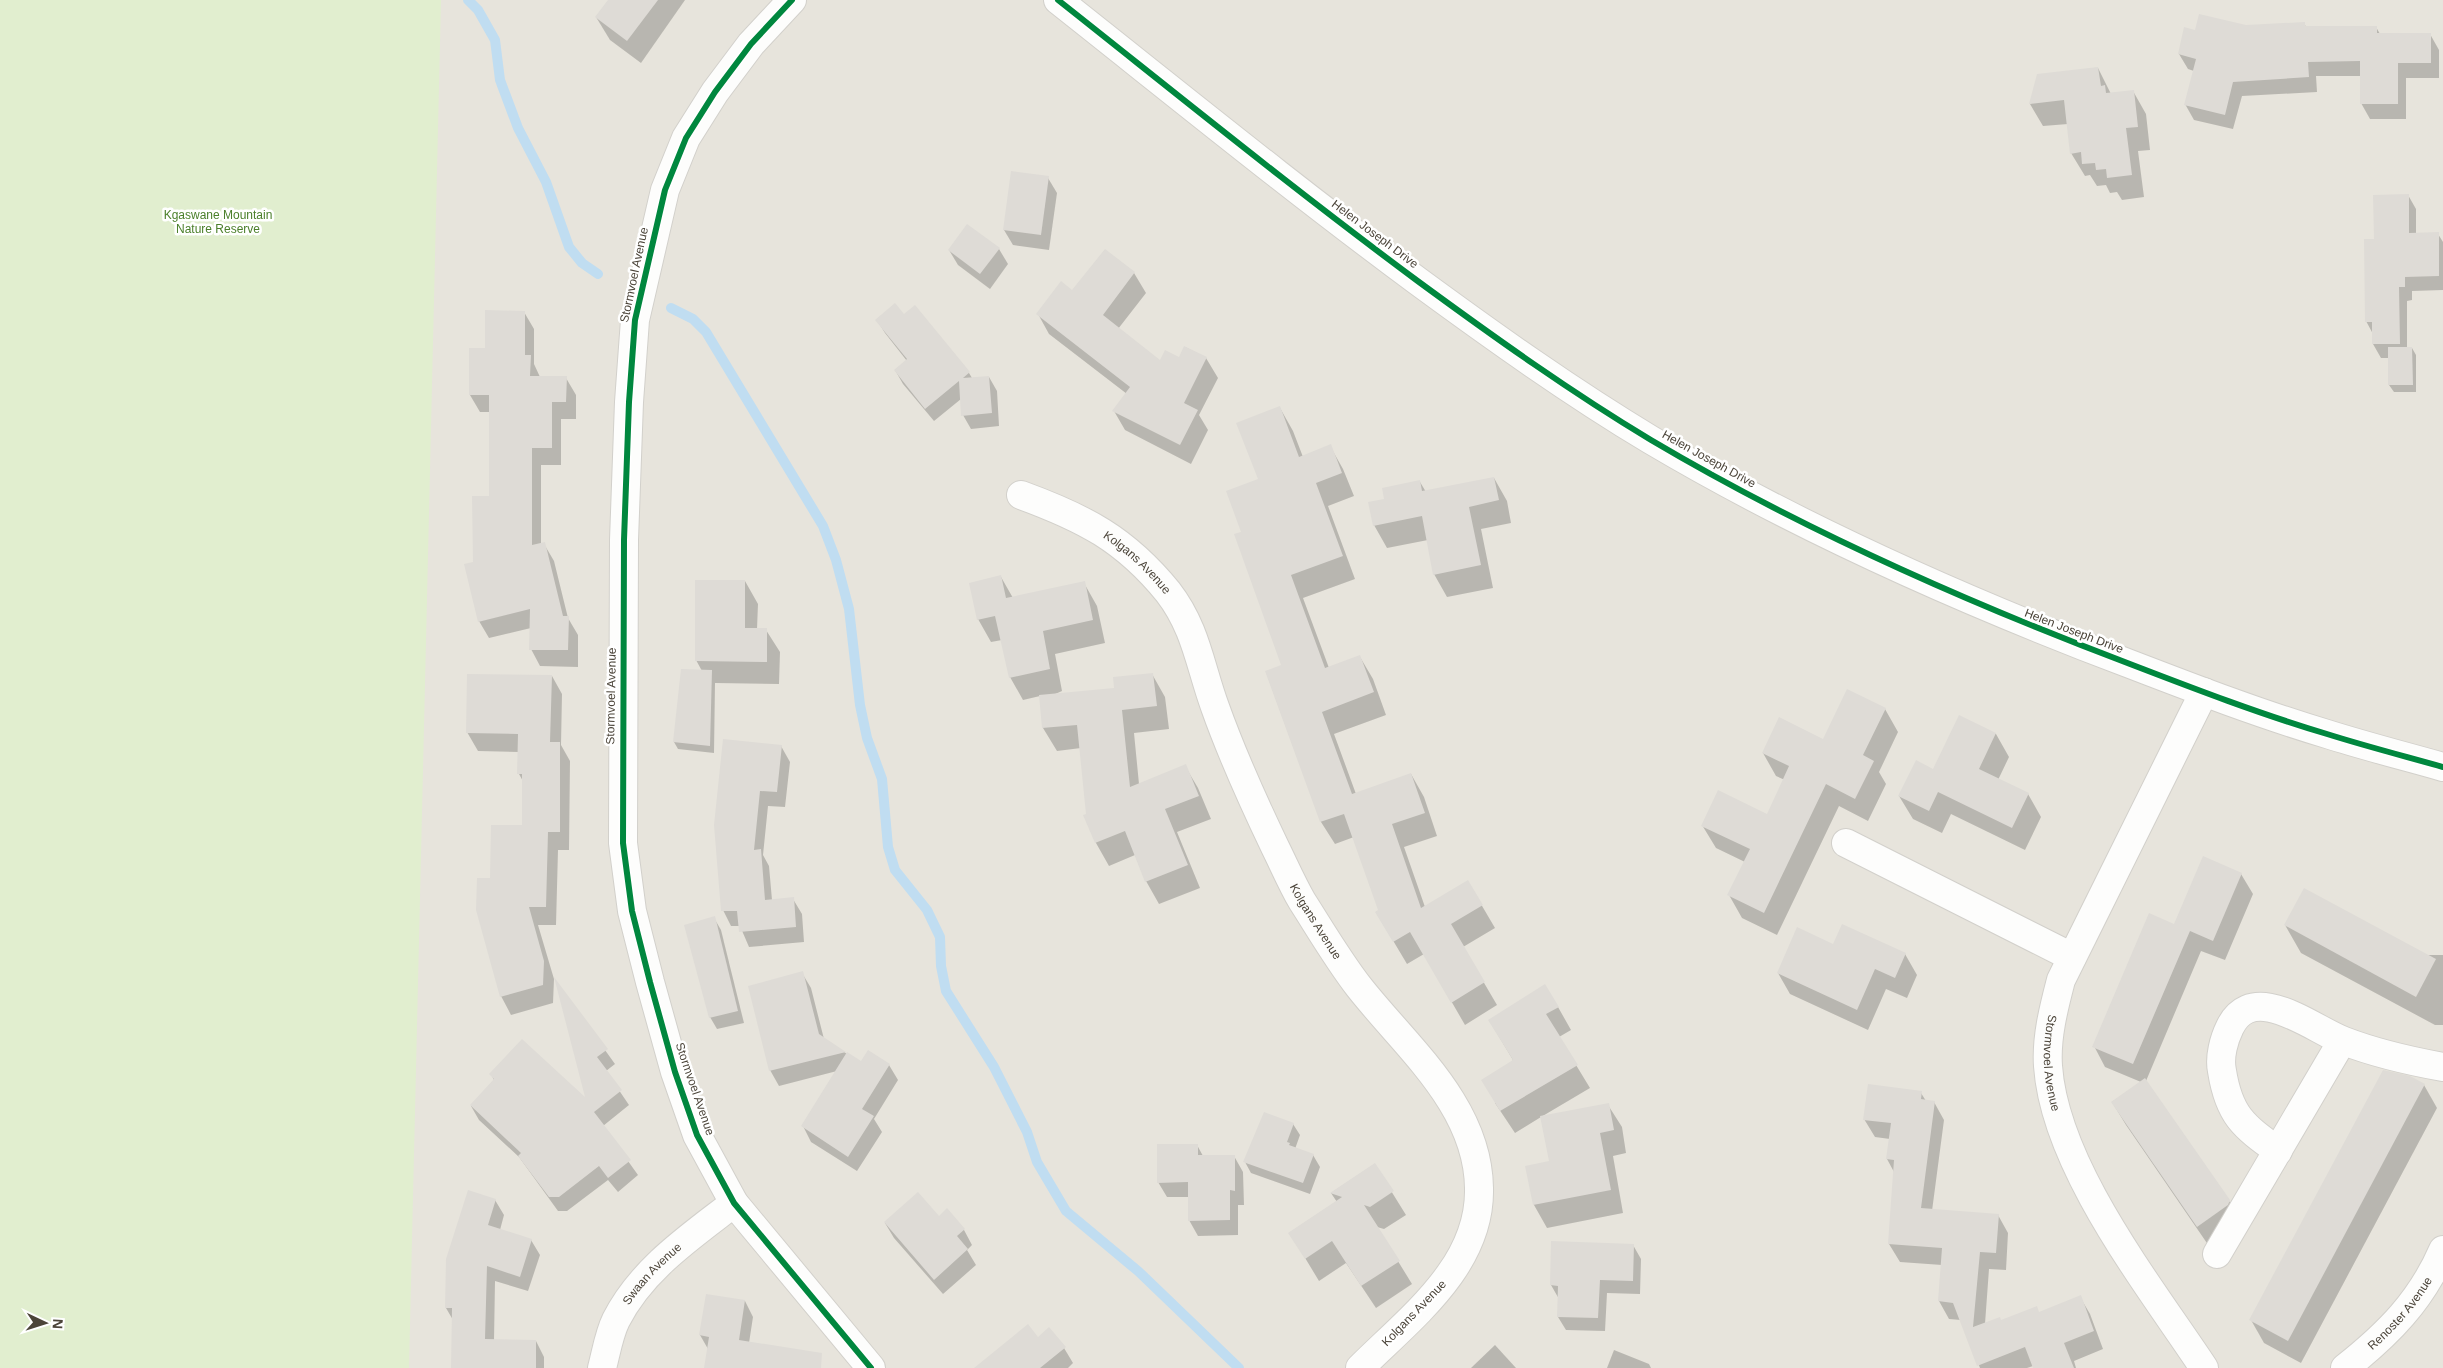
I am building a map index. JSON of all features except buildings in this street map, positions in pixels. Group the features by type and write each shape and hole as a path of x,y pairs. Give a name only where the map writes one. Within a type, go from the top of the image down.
{"street":[{"name":"Stormvoel Avenue","path":"792,0 750,44 715,92 686,138 664,190 634,320 629,402 623,640 623,842 632,911 675,1072 697,1135 734,1203 871,1368"},
{"name":"Helen Joseph Drive","path":"1058,0 1302,193 1504,345 1651,440 1782,512 1897,568 2032,627 2204,692 2325,734 2443,767"},
{"name":"Kolgans Avenue","path":"1021,495 1069,512 1110,536 1145,566 1170,595 1194,636 1214,705 1245,782 1301,899 1358,986 1430,1070 1470,1136 1480,1189 1476,1218 1466,1250 1450,1276 1360,1368"},
{"name":"Stormvoel Avenue","path":"2204,692 2061,980 2051,1024 2048,1065 2055,1111 2079,1170 2112,1228 2204,1368"},
{"path":"1846,843 2072,957"},
{"path":"2278,1152 2237,1118 2225,1093 2221,1065 2226,1037 2234,1018 2249,1009 2266,1007 2288,1013 2342,1041 2443,1067"},
{"path":"2217,1254 2342,1041"},
{"name":"Swaan Avenue","path":"602,1368 616,1321 638,1286 671,1252 734,1203"},
{"name":"Renoster Avenue","path":"2345,1368 2376,1343 2404,1315 2435,1268 2443,1250"}],"shaded area":[{"path":"439,0 2443,0 2443,1368 406,1368"}],"green space":[{"name":"Kgaswane Mountain Nature Reserve","path":"0,0 441,0 409,1368 0,1368"}],"waterway":[{"path":"468,0 478,10 495,40 500,80 518,128 546,182 569,247 582,263 598,274"},
{"path":"671,308 693,319 706,332 823,526 836,560 849,609 860,705 867,738 882,779 888,847 895,870 927,910 940,937 941,966 946,991 994,1067 1027,1132 1037,1162 1066,1211 1138,1271 1239,1368"}],"cycle path":[{"path":"792,0 751,44 715,92 686,138 665,190 635,320 629,402 624,540 623,843 632,911 675,1072 697,1135 734,1203 871,1368"},
{"path":"1058,0 1282,178 1447,303 1592,403 1708,473 1826,534 2007,616 2203,692 2277,718 2356,743 2443,767"}]}
